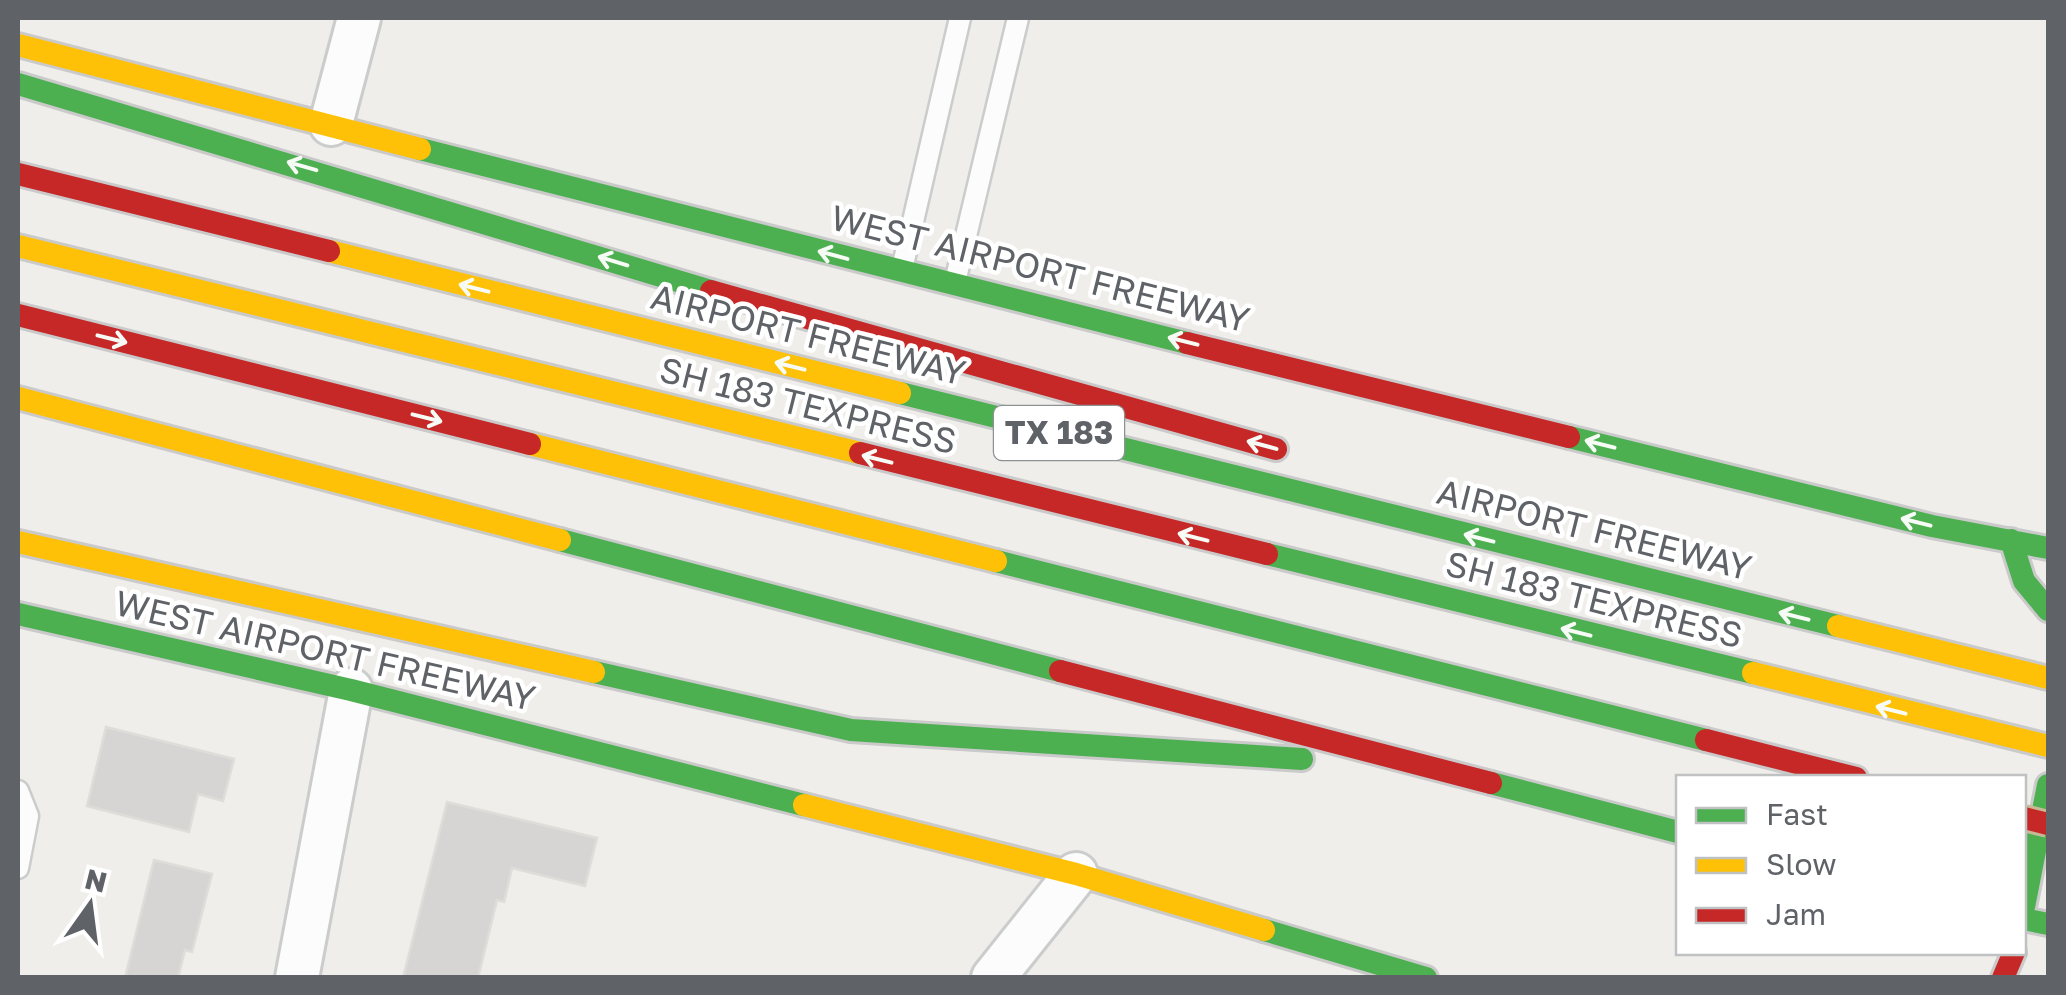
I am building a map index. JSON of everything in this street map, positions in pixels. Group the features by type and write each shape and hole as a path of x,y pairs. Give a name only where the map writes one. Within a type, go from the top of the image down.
{"main road":[{"name":"WEST AIRPORT FREEWAY","path":"18,45 901,272 1932,526 2048,548"},
{"path":"18,84 798,317 1293,453"},
{"name":"AIRPORT FREEWAY","path":"18,174 2048,678"},
{"name":"SH 183 TEXPRESS","path":"18,246 1986,734 2048,746"},
{"path":"18,315 1844,775"},
{"path":"18,398 1676,831"},
{"path":"2011,540 2024,581 2048,610"},
{"path":"18,542 851,730 1430,767"},
{"path":"1824,598 1991,665"},
{"name":"WEST AIRPORT FREEWAY","path":"18,614 350,690 1076,874 1426,978"},
{"path":"2026,897 2048,785"}],"street":[{"path":"331,124 359,18"},
{"path":"297,978 350,690"},
{"path":"993,978 1076,874"}],"lane":[{"path":"901,272 960,18"},
{"path":"954,284 1018,18"},
{"path":"18,791 28,816 18,868"}],"building":[{"path":"106,727 234,759 223,801 198,794 189,832 87,806"},
{"path":"447,802 597,838 585,886 512,868 504,902 497,900 478,978 403,978"},
{"path":"154,860 212,874 192,952 185,950 178,978 125,978"}],"traffic: fast":[{"path":"18,84 711,291"},
{"path":"420,149 1187,343"},
{"path":"900,393 1838,626"},
{"path":"1569,437 1932,526 2048,548"},
{"path":"560,540 1060,671"},
{"path":"2011,540 2024,581 2048,610"},
{"path":"1267,554 1753,673"},
{"path":"996,561 1706,740"},
{"path":"18,614 351,690 804,805"},
{"path":"594,672 851,730 1302,759"},
{"path":"1491,783 1676,831"},
{"path":"2026,897 2048,785"},
{"path":"2026,919 2048,924"},
{"path":"1264,930 1426,978"}],"traffic: slow":[{"path":"18,45 420,149"},
{"path":"18,246 860,453"},
{"path":"329,251 900,393"},
{"path":"18,398 560,540"},
{"path":"530,444 996,561"},
{"path":"18,542 594,672"},
{"path":"1838,626 2048,678"},
{"path":"1753,673 2048,746"},
{"path":"804,805 1076,874 1264,930"}],"traffic: jam":[{"path":"18,174 329,251"},
{"path":"711,291 1276,449"},
{"path":"18,315 530,444"},
{"path":"1187,343 1569,437"},
{"path":"860,453 1267,554"},
{"path":"1060,671 1491,783"},
{"path":"1706,740 1844,775"},
{"path":"2026,818 2048,824"},
{"path":"2003,978 2013,955"}]}
